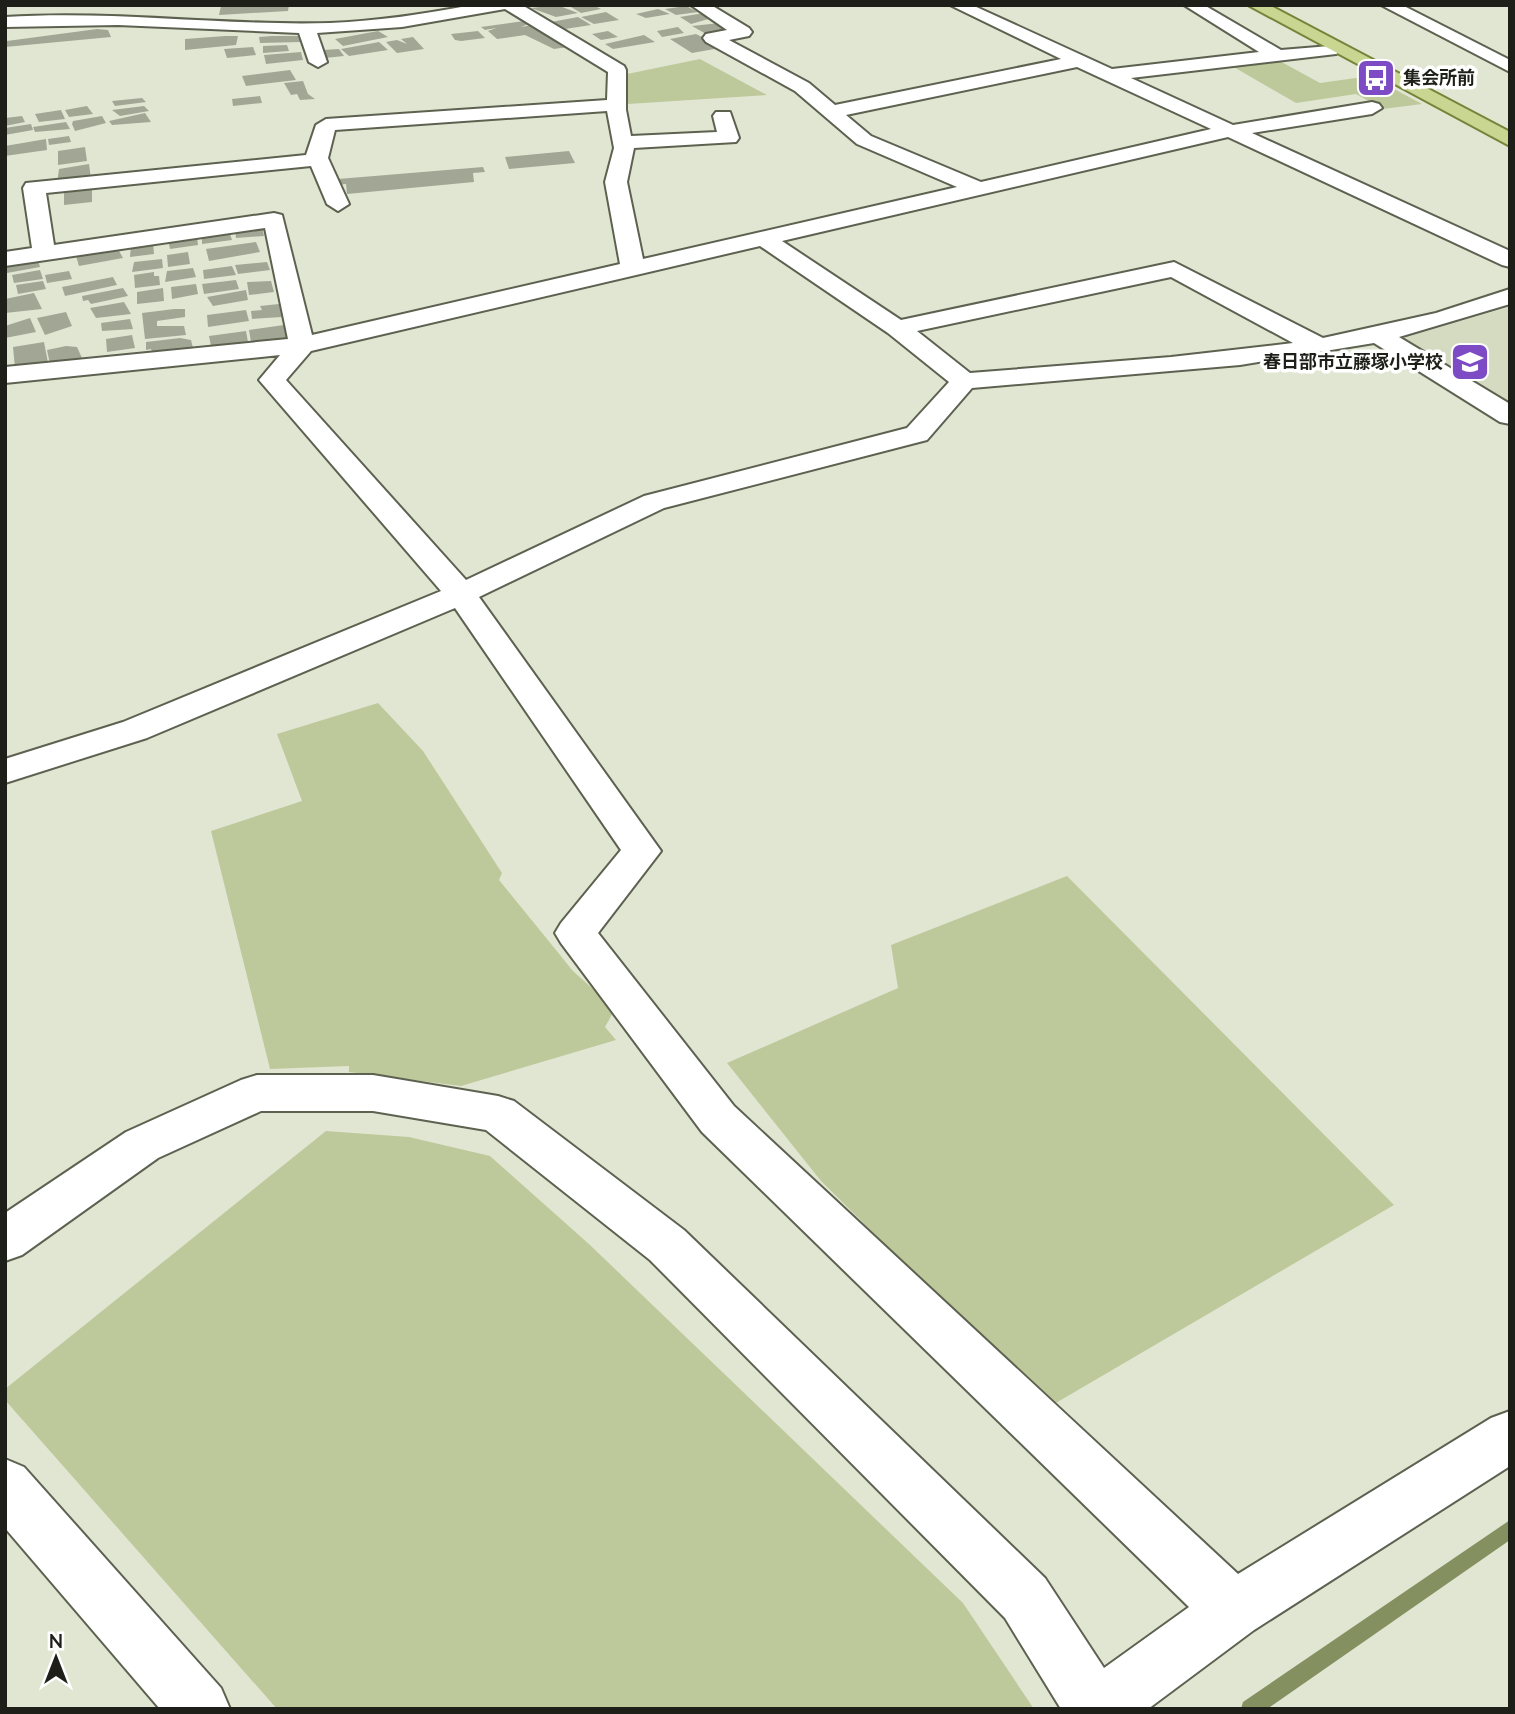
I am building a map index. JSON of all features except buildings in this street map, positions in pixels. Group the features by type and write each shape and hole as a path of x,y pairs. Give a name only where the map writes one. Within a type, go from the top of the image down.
{"main road":[{"path":"1256,5 1510,140"}],"street":[{"path":"5,22 70,11 306,28 398,22 500,5"},
{"path":"510,5 617,70 616,105 622,142 617,182 633,269"},
{"path":"699,5 743,32 712,38 802,87 864,141 977,188"},
{"path":"958,5 1510,260"},
{"path":"1192,5 1280,57"},
{"path":"1389,5 1510,67"},
{"path":"306,28 318,62"},
{"path":"1109,75 1336,49"},
{"path":"830,112 1079,61"},
{"path":"338,204 317,158 326,125 616,105"},
{"path":"5,376 302,345 1230,131 1372,108"},
{"path":"622,142 729,138 723,117"},
{"path":"44,252 34,188 317,158"},
{"path":"5,259 274,220 302,345"},
{"path":"764,239 897,328 964,381 1156,365 1319,346 1479,308 1510,296"},
{"path":"897,328 1174,269 1319,346"},
{"path":"1376,334 1510,416"},
{"path":"302,345 272,380 461,594 642,851 575,933 718,1119 1234,1610"},
{"path":"5,771 135,730 461,594 654,502 917,434 964,381"},
{"path":"5,1240 142,1145 257,1093 373,1093 498,1114 667,1245 1015,1588 1025,1598 1096,1709 1234,1610 1510,1436"},
{"path":"5,1486 200,1709"}],"shaded area":[{"name":"春日部市立藤塚小学校","path":"1510,307 1510,408 1402,342 1403,338"}],"green space":[{"path":"700,59 767,95 628,104 627,74"},
{"path":"1278,60 1320,83 1370,76 1422,104 1383,109 1356,94 1296,103 1232,66"},
{"path":"378,703 423,751 502,873 499,880 573,971 615,1009 605,1027 616,1040 461,1086 349,1072 349,1066 270,1069 211,831 302,801 277,734"},
{"path":"1067,876 1394,1205 1049,1407 821,1181 727,1063 898,988 891,945"},
{"path":"326,1131 409,1137 490,1156 590,1245 963,1603 1034,1709 277,1709 5,1400 5,1389"}],"waterway":[{"path":"1250,1709 1510,1529"}],"place":[{"name":"集会所前","path":"1376,78"},
{"name":"春日部市立藤塚小学校","path":"1470,362"}]}
